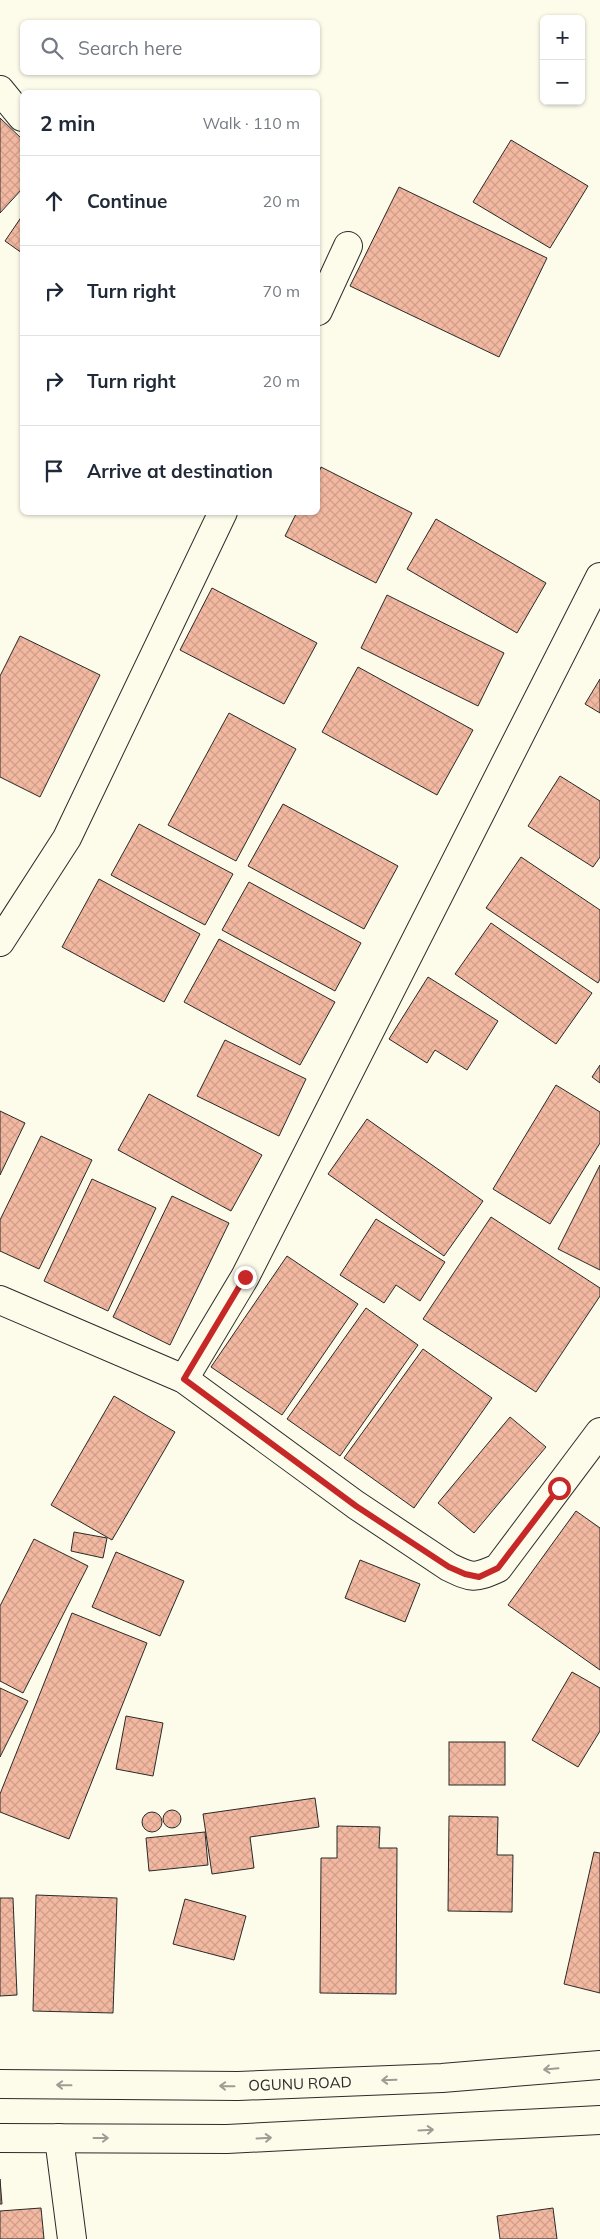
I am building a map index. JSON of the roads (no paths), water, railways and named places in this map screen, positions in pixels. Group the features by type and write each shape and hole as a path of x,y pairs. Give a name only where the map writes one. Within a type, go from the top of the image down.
{"street":[{"path":"0,90 20,115"},
{"path":"320,307 348,246"},
{"path":"1,938 67,838 221,515"},
{"path":"184,1379 245,1277 600,577"},
{"path":"0,1300 184,1379 356,1506 449,1567 465,1574 479,1577 498,1568 600,1432"},
{"name":"OGUNU ROAD","path":"0,2084 238,2086 442,2078 600,2065"},
{"path":"0,2138 227,2140 600,2120"},
{"path":"59,2138 72,2239"}]}
